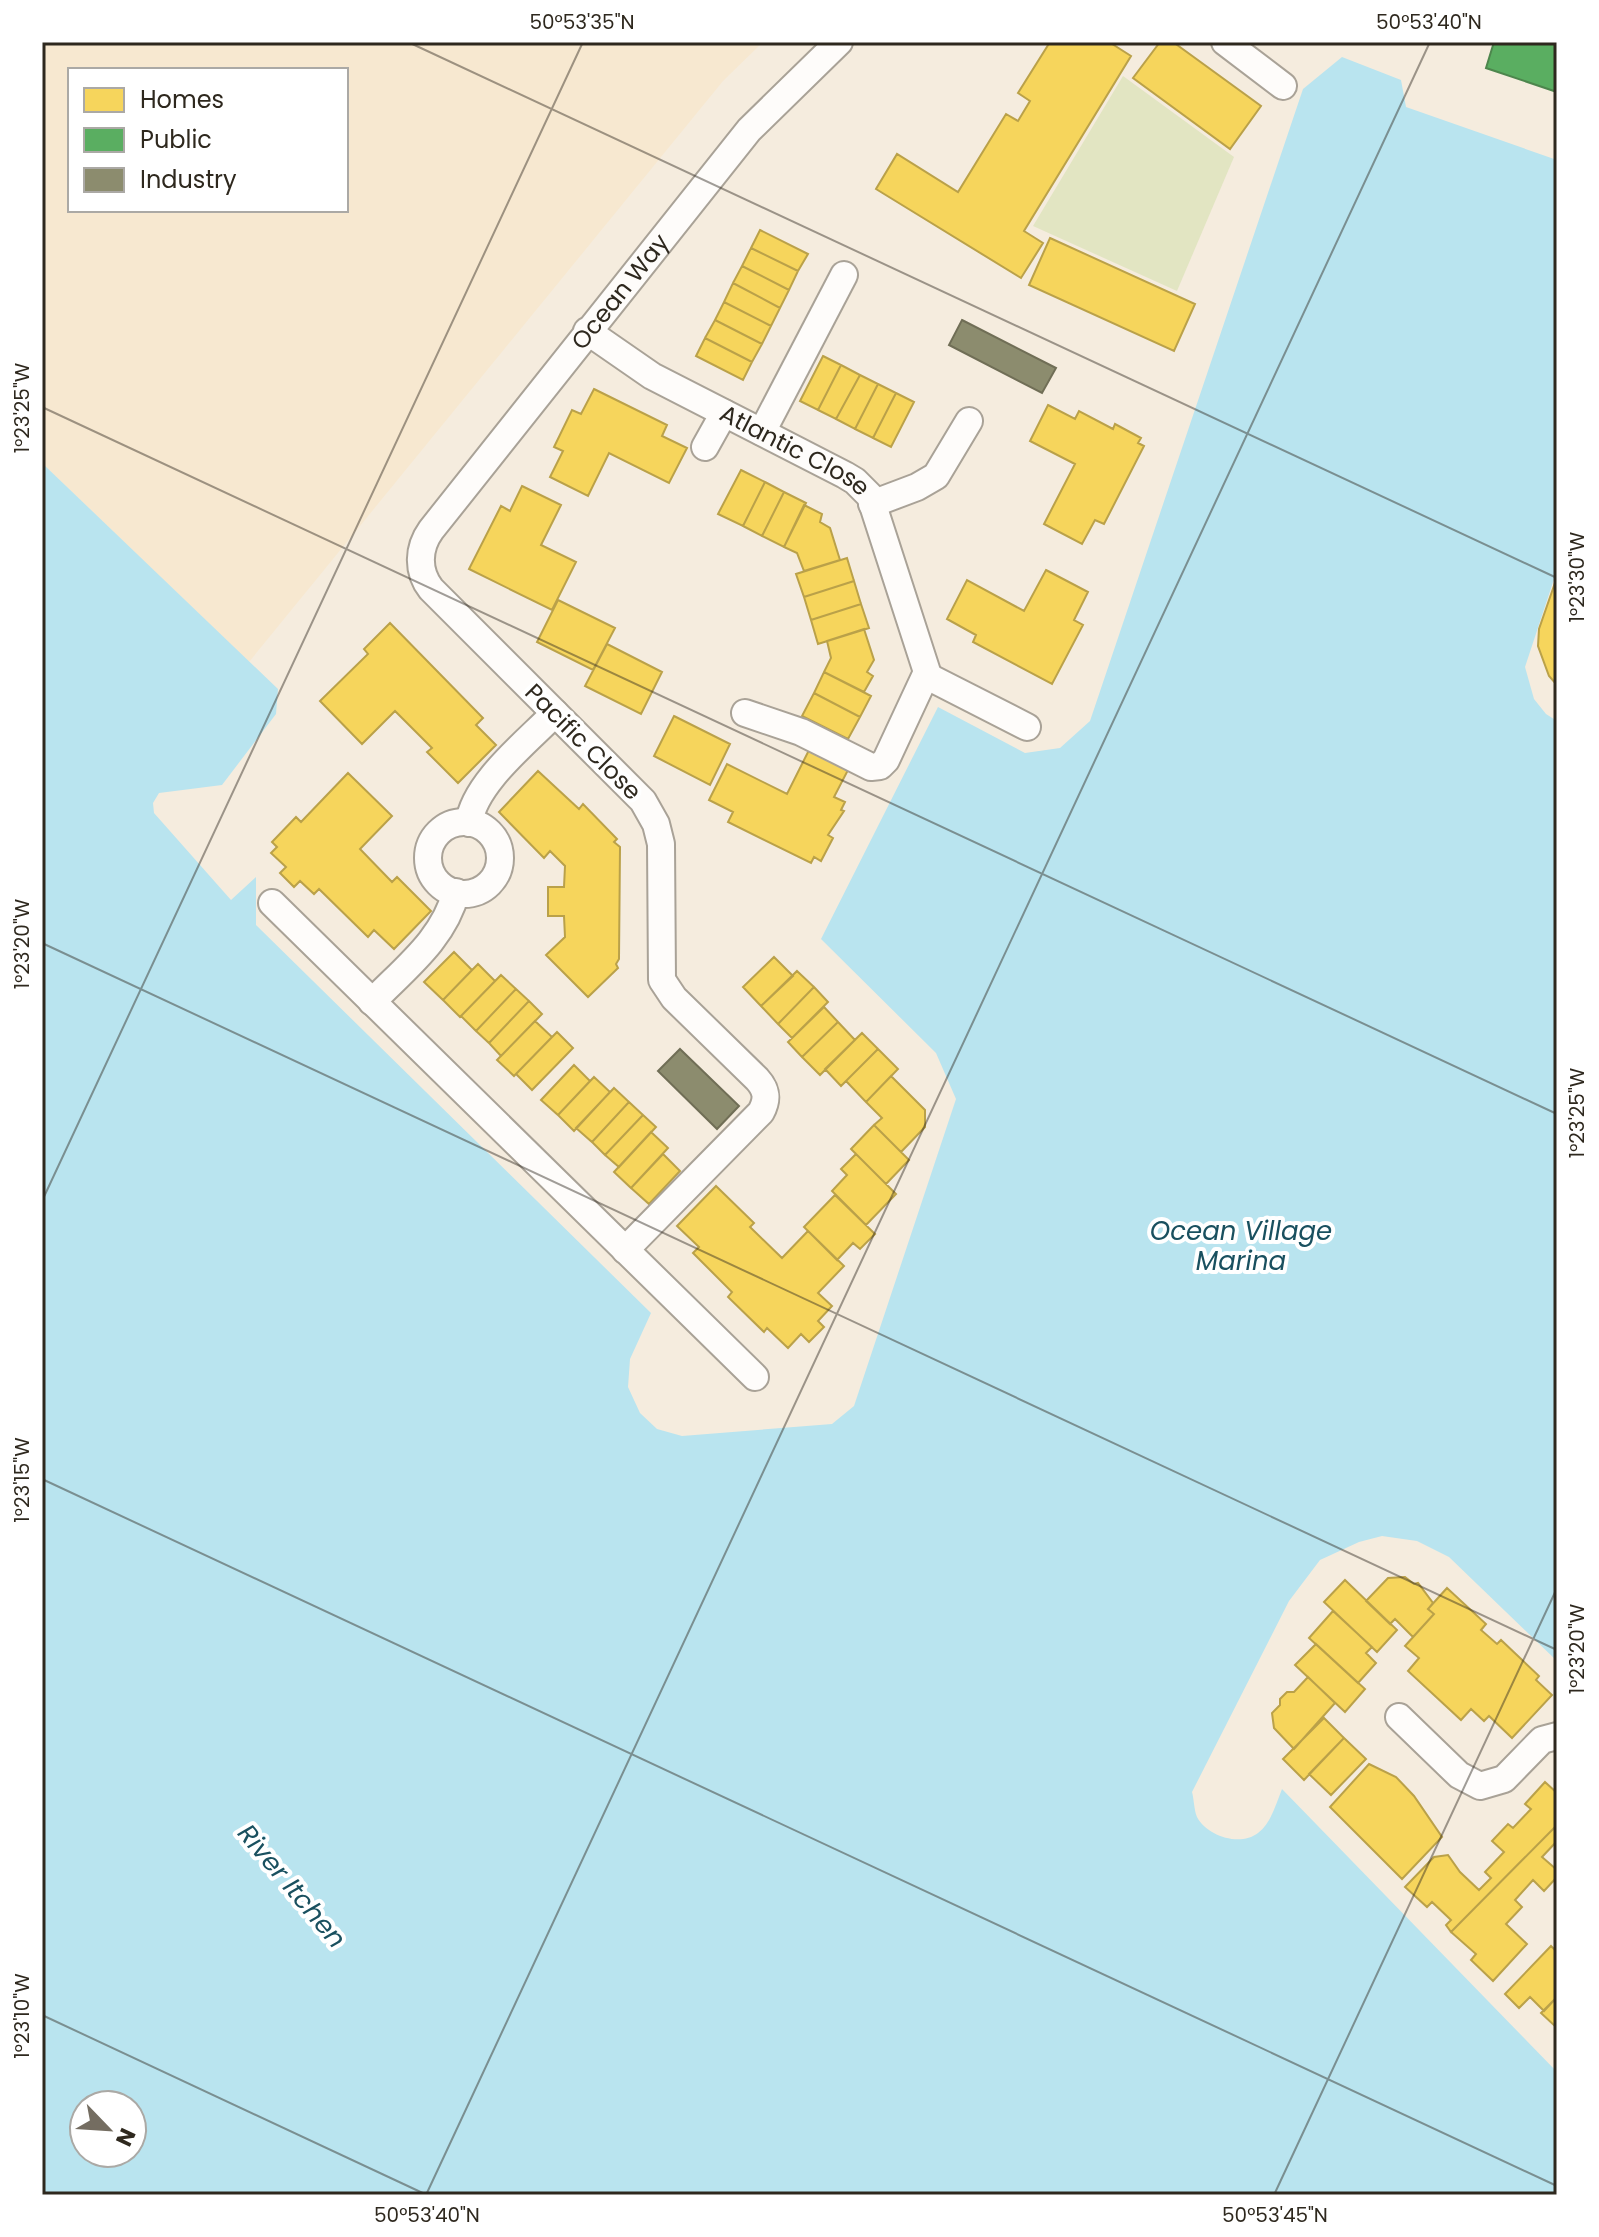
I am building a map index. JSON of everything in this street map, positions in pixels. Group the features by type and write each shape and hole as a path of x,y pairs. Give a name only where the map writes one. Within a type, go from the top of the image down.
{"street":[{"name":"Ocean Way","path":"421,556 431,530 749,130 839,42"},
{"path":"1225,42 1283,86"},
{"path":"762,432 844,275"},
{"name":"Atlantic Close","path":"587,331 652,376 855,481 870,496 927,676"},
{"path":"705,447 724,413"},
{"path":"872,504 917,487 936,476 969,421"},
{"name":"Pacific Close","path":"421,556 422,574 431,589 643,801 656,824 661,844 660,966 665,986 757,1079 766,1093 761,1112 625,1250"},
{"path":"745,713 801,732 868,766 877,767 886,760 927,676 1027,727"},
{"path":"469,823 474,803 486,785 555,713"},
{"path":"460,821 477,824 496,840 500,864 490,884 467,895 456,892 438,884 431,874 429,849 438,832 448,825 460,821"},
{"path":"372,1002 438,934 451,913 456,892"},
{"path":"272,903 755,1377"},
{"path":"1399,1717 1459,1775 1480,1786 1504,1779 1542,1740 1557,1736"}],"shaded area":[{"path":"42,42 763,42 723,81 249,662 42,463"}],"green space":[{"path":"1123,76 1234,157 1177,291 1033,226"}],"water":[{"path":"1342,57 1401,80 1406,107 1557,160 1557,570 1525,667 1534,699 1546,714 1557,721 1557,1661 1449,1557 1417,1541 1382,1536 1359,1542 1320,1560 1289,1601 1192,1792 1196,1814 1202,1824 1224,1837 1242,1839 1258,1833 1266,1824 1282,1789 1557,2072 1557,2195 42,2195 42,463 278,689 276,714 222,785 159,793 153,803 154,813 231,900 256,877 256,925 651,1313 630,1359 628,1387 640,1413 657,1429 682,1436 832,1424 854,1406 956,1099 936,1053 821,939 938,707 1025,753 1060,748 1090,721 1303,89"}],"building: Homes":[{"path":"1050,42 1109,42 1131,56 1024,231 1043,243 1021,278 876,189 897,154 958,192 1006,114 1018,121 1030,101 1018,93"},
{"path":"1160,42 1173,42 1261,106 1230,149 1133,78"},
{"path":"760,230 808,254 798,271 751,248"},
{"path":"1050,238 1195,304 1174,351 1029,285"},
{"path":"751,248 798,271 789,290 742,266"},
{"path":"742,266 789,290 780,308 733,283"},
{"path":"733,283 780,308 771,326 724,302"},
{"path":"724,302 771,326 762,344 715,320"},
{"path":"715,320 762,344 752,362 705,338"},
{"path":"705,338 752,362 743,380 696,356"},
{"path":"823,356 841,365 818,410 800,401"},
{"path":"841,365 860,375 836,419 818,410"},
{"path":"860,375 878,384 855,429 836,419"},
{"path":"878,384 896,393 873,438 855,429"},
{"path":"594,389 667,425 662,436 687,448 669,483 609,453 588,496 550,477 563,451 554,447 572,410 581,414"},
{"path":"896,393 914,402 891,447 873,438"},
{"path":"1048,405 1075,419 1079,411 1113,429 1115,424 1141,438 1138,443 1144,446 1104,524 1095,520 1082,544 1044,524 1075,464 1030,441"},
{"path":"741,470 765,482 743,526 718,514"},
{"path":"765,482 784,492 762,536 743,526"},
{"path":"522,486 561,505 541,545 576,562 552,610 469,569 501,506 510,511"},
{"path":"784,492 806,503 784,547 762,536"},
{"path":"804,505 822,514 820,522 830,528 840,560 804,571 797,553 784,547"},
{"path":"847,558 854,581 804,597 796,574"},
{"path":"1046,570 1088,592 1074,620 1083,625 1052,684 973,642 976,635 947,619 967,580 1024,611"},
{"path":"1557,577 1557,685 1549,676 1538,646 1539,629"},
{"path":"854,581 861,604 811,620 804,597"},
{"path":"558,600 615,628 593,670 537,642"},
{"path":"861,604 869,628 818,644 811,620"},
{"path":"390,623 483,718 476,725 496,745 458,783 427,752 432,748 395,711 362,744 320,701 368,654 364,649"},
{"path":"864,629 874,660 867,672 873,676 864,692 824,672 831,658 827,641"},
{"path":"607,644 662,672 641,714 585,686"},
{"path":"824,672 871,696 860,717 814,693"},
{"path":"814,693 860,717 848,739 802,716"},
{"path":"674,716 730,744 710,785 654,756"},
{"path":"809,750 848,770 834,797 845,802 841,810 844,811 828,835 833,838 821,861 814,857 811,863 728,822 733,812 709,800 727,764 787,794"},
{"path":"538,771 579,809 583,804 617,839 614,842 620,847 618,968 588,997 546,955 565,937 564,916 548,916 548,887 564,887 565,866 550,851 544,858 499,812"},
{"path":"348,773 392,816 360,849 392,882 397,877 431,911 394,949 374,930 368,937 319,889 314,894 300,881 294,887 280,873 286,867 271,853 277,847 272,842 296,817 301,822"},
{"path":"454,952 472,970 443,1000 424,982"},
{"path":"774,957 793,976 761,1006 743,987"},
{"path":"478,964 495,981 460,1017 443,1000"},
{"path":"797,971 814,987 778,1024 761,1006"},
{"path":"501,975 516,989 476,1031 461,1016"},
{"path":"814,987 828,1002 792,1038 778,1024"},
{"path":"516,989 529,1001 489,1043 476,1031"},
{"path":"529,1001 542,1014 501,1056 489,1043"},
{"path":"824,1007 838,1022 802,1057 788,1042"},
{"path":"535,1021 552,1037 514,1076 497,1060"},
{"path":"838,1022 855,1040 820,1075 802,1057"},
{"path":"557,1032 573,1048 532,1090 516,1074"},
{"path":"862,1033 878,1049 841,1086 825,1069"},
{"path":"878,1049 898,1069 866,1102 846,1081"},
{"path":"574,1065 590,1081 558,1115 541,1100"},
{"path":"891,1076 925,1110 925,1127 901,1152 874,1125 882,1118 866,1102"},
{"path":"594,1077 610,1092 574,1131 558,1115"},
{"path":"614,1088 629,1102 592,1142 576,1128"},
{"path":"629,1102 643,1115 605,1155 592,1142"},
{"path":"643,1115 656,1127 619,1167 605,1155"},
{"path":"874,1125 909,1160 886,1184 851,1149"},
{"path":"651,1132 668,1148 631,1188 614,1172"},
{"path":"663,1154 680,1171 649,1204 631,1188"},
{"path":"856,1154 896,1194 866,1225 832,1191 847,1175 841,1169"},
{"path":"716,1186 754,1223 750,1227 782,1258 808,1231 844,1266 818,1293 832,1306 818,1321 824,1327 809,1342 801,1334 788,1348 767,1328 764,1332 728,1297 732,1292 693,1253 699,1247 677,1226"},
{"path":"835,1195 875,1234 860,1249 853,1243 837,1260 804,1227"},
{"path":"1405,1577 1414,1584 1418,1583 1433,1603 1428,1609 1434,1614 1413,1637 1395,1619 1390,1624 1366,1601 1388,1578"},
{"path":"1345,1580 1397,1630 1377,1652 1324,1602"},
{"path":"1447,1588 1486,1624 1481,1630 1497,1644 1501,1640 1539,1676 1536,1680 1552,1695 1512,1738 1489,1716 1484,1721 1471,1709 1461,1720 1408,1671 1419,1658 1405,1646 1434,1614 1428,1609"},
{"path":"1333,1611 1372,1647 1366,1653 1376,1663 1358,1683 1309,1638"},
{"path":"1316,1644 1365,1689 1345,1712 1295,1665"},
{"path":"1308,1677 1335,1703 1294,1749 1274,1728 1272,1713 1287,1692 1294,1692"},
{"path":"1324,1718 1344,1738 1304,1780 1283,1759"},
{"path":"1344,1738 1366,1759 1331,1795 1309,1774"},
{"path":"1369,1764 1396,1777 1414,1796 1442,1837 1402,1879 1330,1807"},
{"path":"1545,1782 1557,1793 1557,1825 1451,1932 1446,1925 1451,1920 1432,1902 1427,1907 1405,1887 1434,1857 1448,1855 1479,1890 1491,1878 1485,1872 1504,1852 1492,1841 1508,1824 1513,1828 1531,1809 1525,1804"},
{"path":"1557,1825 1557,1841 1542,1857 1557,1870 1557,1877 1544,1891 1533,1880 1515,1900 1522,1907 1506,1924 1527,1944 1493,1981 1471,1960 1476,1954 1451,1932"},
{"path":"1551,1946 1557,1952 1557,1997 1544,2011 1530,1997 1519,2008 1505,1994"},
{"path":"1557,1997 1557,2028 1541,2013"}],"building: Public":[{"path":"1494,42 1557,42 1557,92 1486,68"}],"building: Industry":[{"path":"962,320 1056,368 1042,393 949,345"},
{"path":"680,1049 739,1106 717,1129 658,1071"}],"water label":[{"name":"Ocean Village Marina","path":"1241,1246"},
{"name":"River Itchen","path":"292,1886"}]}
